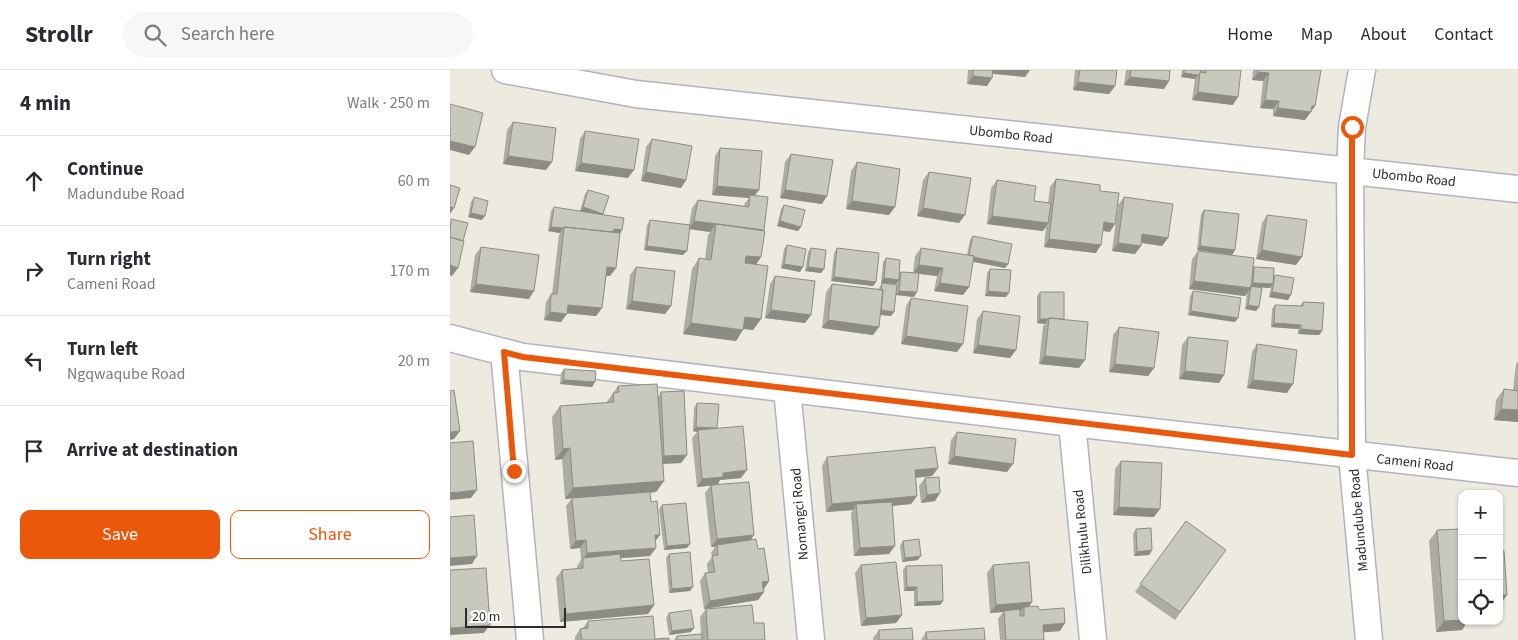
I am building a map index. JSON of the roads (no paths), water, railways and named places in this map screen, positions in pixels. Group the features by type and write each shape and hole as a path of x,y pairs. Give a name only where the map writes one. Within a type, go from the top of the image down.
{"street":[{"name":"Ubombo Road","path":"505,70 636,94 1518,188"},
{"name":"Madundube Road","path":"1362,70 1352,127 1350,170 1352,455 1369,640"},
{"name":"Cameni Road","path":"450,338 523,357 1072,423 1518,473"},
{"path":"504,352 530,640"},
{"name":"Nomangci Road","path":"787,389 811,640"},
{"name":"Dilikhulu Road","path":"1072,423 1093,640"}]}
